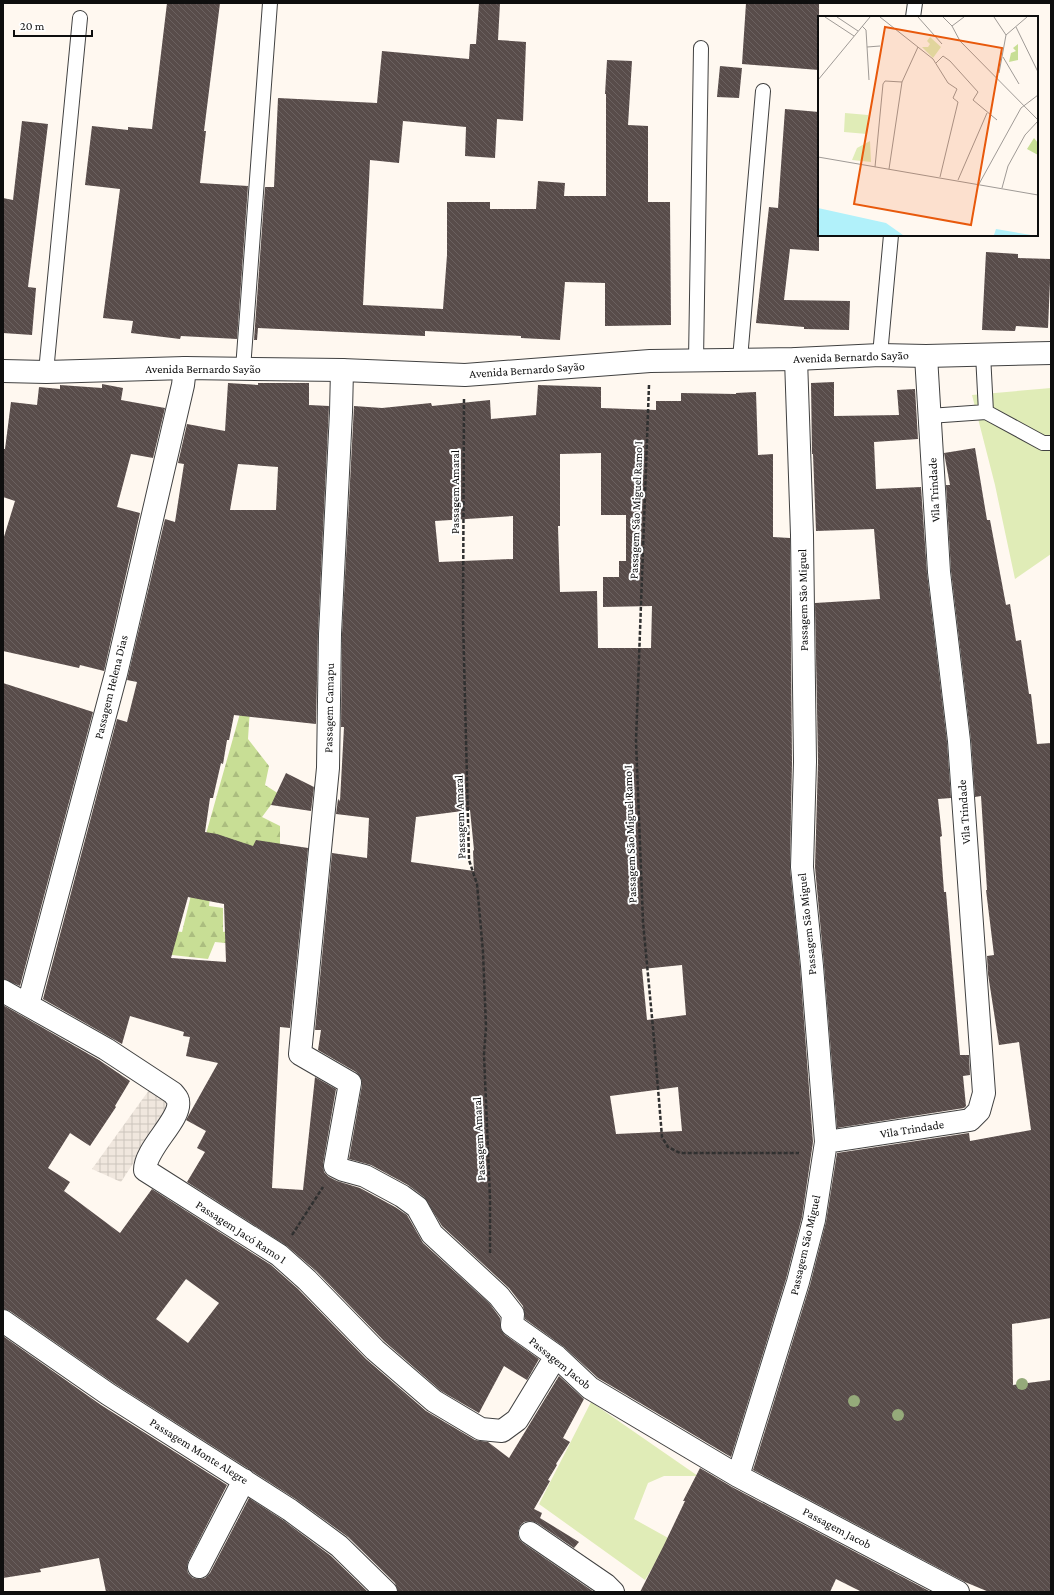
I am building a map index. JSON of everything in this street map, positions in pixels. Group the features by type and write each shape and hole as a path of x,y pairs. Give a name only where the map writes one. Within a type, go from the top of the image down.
{"street":[{"name":"Avenida Bernardo Sayão","path":"3,371 184,377 243,369 341,378 464,375 650,361 796,359 880,355 926,356 1051,352"},
{"name":"Vila Trindade","path":"825,1148 970,1120 979,1111 984,1093 959,741 939,572 926,356"},
{"name":"Passagem São Miguel","path":"738,1476 798,1282 814,1220 825,1148 812,966 802,866 805,754 802,535 796,359"},
{"name":"Passagem Helena Dias","path":"28,1005 116,674 184,377"},
{"name":"Passagem Camapu","path":"335,1166 350,1083 300,1054 300,1045 328,768 330,634 341,412 341,378"},
{"name":"Passagem Jacó Ramo I","path":"3,991 106,1049 173,1093 178,1100 178,1108 173,1120 156,1144 145,1165 145,1170 279,1255 307,1280 374,1350 434,1401 481,1428 502,1431 517,1420 556,1356"},
{"name":"Passagem Jacob","path":"335,1166 343,1170 365,1176 402,1196 417,1207 432,1234 499,1296 513,1314 512,1325 556,1356 590,1388 738,1476 958,1592"},
{"name":"Passagem Monte Alegre","path":"3,1321 108,1394 290,1510 339,1546 386,1592"},
{"path":"199,1567 244,1480"},
{"path":"530,1533 606,1585 613,1592"}],"lane":[{"path":"243,369 270,3"},
{"path":"913,16 915,3"},
{"path":"46,372 80,18"},
{"path":"696,360 701,48"},
{"path":"740,359 763,91"},
{"path":"880,355 891,236"},
{"path":"983,354 986,412"},
{"path":"929,416 986,412 1044,443 1051,443"}],"path":[{"name":"Passagem São Miguel Ramo I","path":"650,361 636,741 643,922 662,1137 668,1147 680,1153 825,1148"},
{"name":"Passagem Amaral","path":"464,375 463,619 469,860 477,884 483,952 486,1026 484,1054 490,1199 490,1259 473,1271"},
{"path":"279,1255 318,1196 335,1166"}],"green space":[{"path":"1051,388 1051,554 1015,579 995,485 972,395"},
{"path":"250,708 248,739 269,766 265,785 279,794 262,817 280,826 280,855 206,834 241,710"},
{"path":"194,883 211,887 209,906 223,908 223,932 243,928 235,944 215,942 208,959 154,953 159,929 182,932"},
{"path":"591,1402 698,1476 664,1476 648,1483 634,1519 670,1539 645,1580 539,1504"}],"shaded area":[{"path":"152,1086 173,1102 121,1182 92,1169"}],"building":[{"path":"167,3 220,3 204,131 206,131 200,183 248,186 237,339 181,336 180,339 131,333 133,321 103,318 120,189 85,185 92,126 128,130 128,127 152,129"},
{"path":"479,3 500,3 498,40 526,42 523,121 497,119 495,158 465,156 466,127 403,121 399,163 370,160 363,305 443,309 447,255 447,202 490,202 490,209 536,209 538,181 565,183 564,196 606,196 605,94 607,60 632,61 628,125 648,126 648,202 670,202 671,325 605,326 605,283 565,282 560,340 521,338 521,336 425,331 425,336 258,328 257,340 254,340 265,187 274,187 278,98 377,103 382,51 469,59 470,44 476,44"},
{"path":"746,3 819,3 818,70 742,64"},
{"path":"720,66 742,68 739,98 717,97"},
{"path":"785,109 818,112 819,251 790,249 784,300 850,301 849,330 804,329 804,327 756,323 769,207 778,208"},
{"path":"22,121 48,124 28,287 36,288 32,335 3,333 3,198 13,200"},
{"path":"986,252 1018,254 1018,258 1051,259 1048,328 1016,326 1015,331 982,330"},
{"path":"834,382 834,416 899,415 897,390 915,389 918,439 874,442 876,489 921,487 927,573 947,742 951,798 938,799 942,836 940,837 944,892 946,892 960,1055 969,1055 970,1075 963,1076 966,1106 964,1108 837,1128 815,867 818,762 815,603 880,599 874,529 816,531 812,454 811,383"},
{"path":"228,383 258,385 258,383 309,383 309,405 329,406 318,633 316,724 234,715 229,740 227,740 223,764 221,763 213,798 210,798 205,832 217,834 253,846 256,840 308,848 290,1028 280,1027 272,1188 303,1190 315,1077 336,1089 323,1164 324,1172 329,1177 337,1181 360,1188 407,1215 423,1243 490,1304 500,1318 501,1330 505,1335 539,1359 527,1380 504,1366 479,1413 441,1391 384,1341 316,1271 287,1246 187,1182 205,1152 197,1148 206,1131 186,1120 218,1063 186,1056 190,1037 183,1036 184,1032 130,1016 122,1044 43,999 117,719 127,722 137,682 127,680 165,519 175,522 184,464 178,463 187,424 225,431","holes":["238,464 278,467 276,510 230,510","188,897 224,904 226,962 171,958"]},
{"path":"102,384 123,388 121,400 165,408 153,458 131,454 117,507 140,513 104,671 80,665 79,668 3,651 3,540 15,501 3,497 3,449 5,449 11,402 37,405 39,387 60,389 60,385 102,388"},
{"path":"538,385 601,387 601,408 656,410 656,401 681,401 681,393 736,394 756,392 758,455 773,454 773,537 790,538 792,762 790,868 800,967 813,1142 802,1217 786,1279 731,1457 598,1378 564,1347 525,1319 523,1306 509,1288 442,1226 424,1197 408,1185 371,1165 349,1159 362,1085 361,1078 356,1072 318,1050 321,1030 315,1030 332,853 367,858 369,818 336,814 338,799 340,801 344,727 341,727 342,634 354,406 382,408 431,403 432,406 490,400 491,419 536,415","holes":["601,453 601,515 626,515 626,561 619,561 619,577 603,577 603,607 652,606 651,648 598,648 597,591 560,592 558,526 560,526 560,454","513,516 513,559 439,562 435,521","470,810 474,850 474,871 411,862 416,817","682,965 686,1015 647,1020 642,969","678,1087 682,1131 616,1134 610,1096"]},
{"path":"975,448 987,520 990,520 1006,605 1010,604 1016,641 1021,640 1029,694 1031,694 1037,744 1051,743 1051,1318 1012,1324 1013,1385 1051,1380 1051,1592 989,1592 965,1582 753,1470 810,1285 826,1222 837,1153 969,1133 970,1141 1031,1130 1019,1042 999,1045 988,974 987,956 994,955 986,890 981,796 975,797 971,740 951,571 946,485 950,485 944,453"},
{"path":"3,683 93,712 20,986 3,979"},
{"path":"286,773 314,787 311,811 271,805"},
{"path":"3,1005 99,1060 130,1081 115,1106 116,1107 90,1146 70,1133 48,1168 70,1182 64,1191 120,1233 152,1189 271,1265 298,1289 366,1359 426,1411 475,1440 488,1442 509,1458 559,1376 584,1399 563,1438 570,1442 556,1464 557,1465 548,1480 550,1481 534,1509 542,1513 540,1518 579,1542 574,1548 537,1523 531,1521 524,1522 520,1526 518,1532 519,1539 523,1543 594,1592 398,1592 395,1583 348,1537 297,1500 115,1384 10,1311 3,1309","holes":["186,1279 219,1303 188,1343 156,1319"]},
{"path":"3,1336 101,1405 227,1485 188,1562 188,1573 193,1578 205,1578 210,1573 249,1498 283,1520 331,1556 368,1592 106,1592 99,1558 40,1569 41,1572 3,1578"},
{"path":"700,1468 732,1487 931,1592 862,1592 836,1579 830,1592 640,1592"}]}
